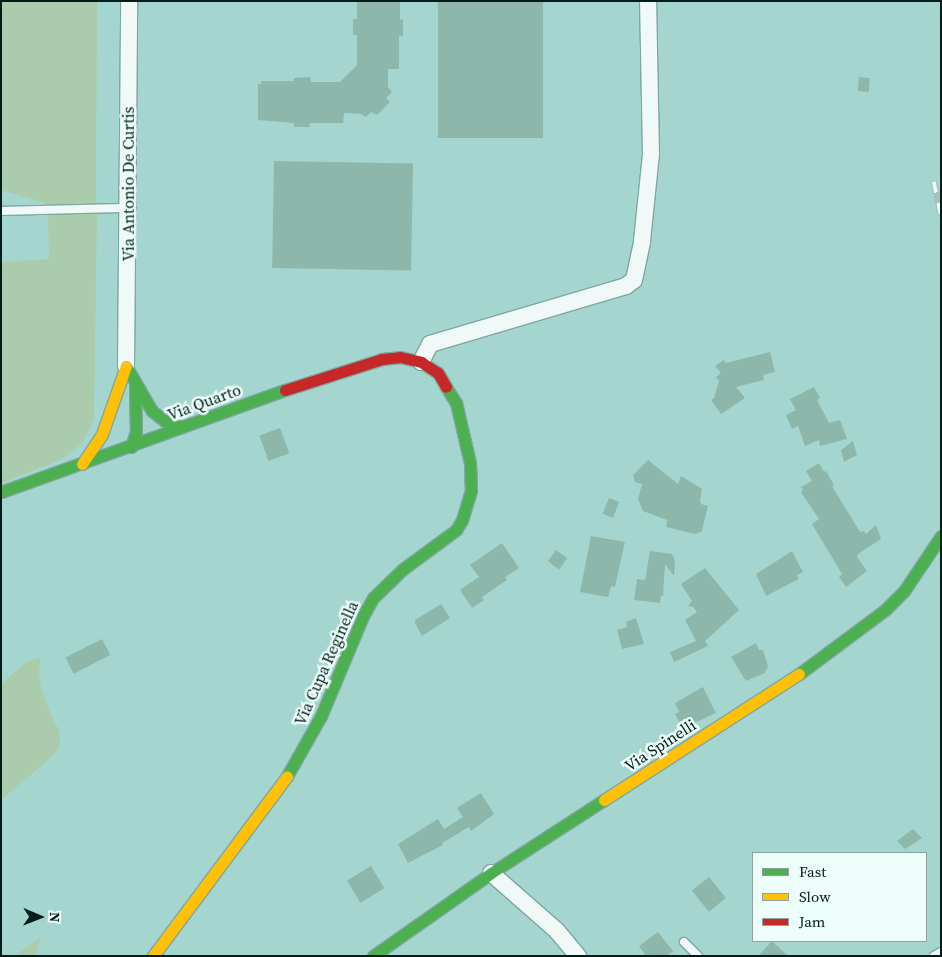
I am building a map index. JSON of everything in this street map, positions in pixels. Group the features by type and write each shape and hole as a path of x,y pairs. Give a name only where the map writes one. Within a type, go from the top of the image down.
{"street":[{"name":"Via Antonio De Curtis","path":"126,366 129,1"},
{"path":"421,362 430,344 626,286 634,280 642,241 651,154 648,1"},
{"name":"Via Quarto","path":"1,492 370,362 400,357 421,362"},
{"name":"Via Cupa Reginella","path":"153,956 282,785 298,760 321,716 354,635 373,598 403,569 456,530 467,511 471,491 470,463 461,418 456,403 444,381 438,373 421,362"},
{"path":"126,366 152,411 166,421 182,427"},
{"path":"82,464 102,434 118,384 126,366"},
{"path":"118,384 118,420"},
{"path":"131,446 136,432 135,384"},
{"path":"123,435 131,446"},
{"name":"Via Spinelli","path":"373,956 491,873 792,679 885,610 904,590 941,536"},
{"path":"491,873 557,931 578,956"}],"lane":[{"path":"6,213 127,208"},
{"path":"684,942 698,956"},
{"path":"934,956 941,952"}],"green space":[{"path":"1,1 97,1 96,205 48,204 1,190"},
{"path":"97,213 94,419 82,444 60,460 1,483 1,262 49,259 48,215"},
{"path":"41,657 39,672 41,687 58,728 61,743 53,756 1,800 1,684 26,662"},
{"path":"41,937 36,956 14,956"}],"building":[{"path":"357,1 400,1 400,20 403,19 403,36 399,36 399,69 388,69 388,87 392,92 386,98 390,102 377,115 371,112 366,117 361,114 344,113 343,123 310,123 309,127 294,127 294,123 258,120 258,84 261,84 261,81 294,81 294,78 310,77 311,82 340,82 357,65 357,35 353,35 353,19 357,19"},
{"path":"438,1 543,1 543,138 438,138"},
{"path":"859,77 870,78 869,92 858,91"},
{"path":"274,161 413,163 411,270 272,268"},
{"path":"770,352 775,372 763,375 764,380 736,387 745,398 721,414 711,400 714,398 719,381 716,377 721,373 715,366 724,360 726,363"},
{"path":"814,387 820,398 817,400 829,423 840,420 847,439 820,446 819,440 805,446 798,426 792,429 786,415 796,410 790,399"},
{"path":"280,428 289,453 269,461 259,436"},
{"path":"853,441 857,455 844,462 841,450"},
{"path":"648,460 678,484 681,476 702,489 701,504 708,506 702,531 695,534 666,527 667,520 643,511 638,499 642,484 635,482 633,475"},
{"path":"819,463 824,472 826,471 834,485 832,486 860,532 864,531 866,534 876,525 881,539 858,554 857,557 867,571 846,587 839,577 842,574 812,524 819,519 801,492 803,490 801,487 812,481 806,471"},
{"path":"609,498 619,502 613,518 603,514"},
{"path":"591,536 625,542 615,587 611,586 608,597 580,592"},
{"path":"502,543 519,568 505,577 507,580 482,597 484,600 472,608 460,590 479,577 470,565"},
{"path":"556,550 567,558 559,570 548,561"},
{"path":"650,551 672,554 675,561 674,576 665,564 663,596 661,596 660,603 634,600 637,579 645,580"},
{"path":"792,551 803,572 797,575 799,579 766,596 756,574"},
{"path":"705,568 739,610 705,641 708,646 674,662 670,652 696,641 685,620 697,612 693,607 688,606 692,601 681,584"},
{"path":"441,604 450,618 422,636 415,620"},
{"path":"636,618 644,644 622,649 617,630 627,627 626,622"},
{"path":"102,639 110,655 74,674 65,658"},
{"path":"756,643 759,650 763,650 768,666 765,673 746,681 731,657"},
{"path":"703,687 716,713 692,724 694,727 684,733 675,714 679,712 675,703"},
{"path":"481,793 494,814 471,831 469,827 442,843 443,845 408,863 398,844 438,819 444,829 463,817 457,808"},
{"path":"913,829 922,838 905,849 897,841"},
{"path":"371,866 384,888 360,903 347,880"},
{"path":"709,877 726,898 709,912 692,891"},
{"path":"658,932 673,951 667,956 646,956 639,946"},
{"path":"773,942 788,956 758,956"}],"railway":[{"path":"934,182 941,216"}],"traffic: fast":[{"path":"126,366 152,411 165,421 182,427"},
{"path":"131,447 136,432 135,387"},
{"path":"287,776 321,716 363,616 373,598 403,569 456,530 462,520 471,491 470,463 456,403 446,387"},
{"path":"1,492 285,390"},
{"path":"799,674 885,610 904,591 941,536"},
{"path":"373,956 491,873 604,800"}],"traffic: slow":[{"path":"82,464 102,434 126,366"},
{"path":"604,800 799,674"},
{"path":"153,956 287,776"}],"traffic: jam":[{"path":"285,390 382,359 400,357 421,362 438,373 446,387"}]}
